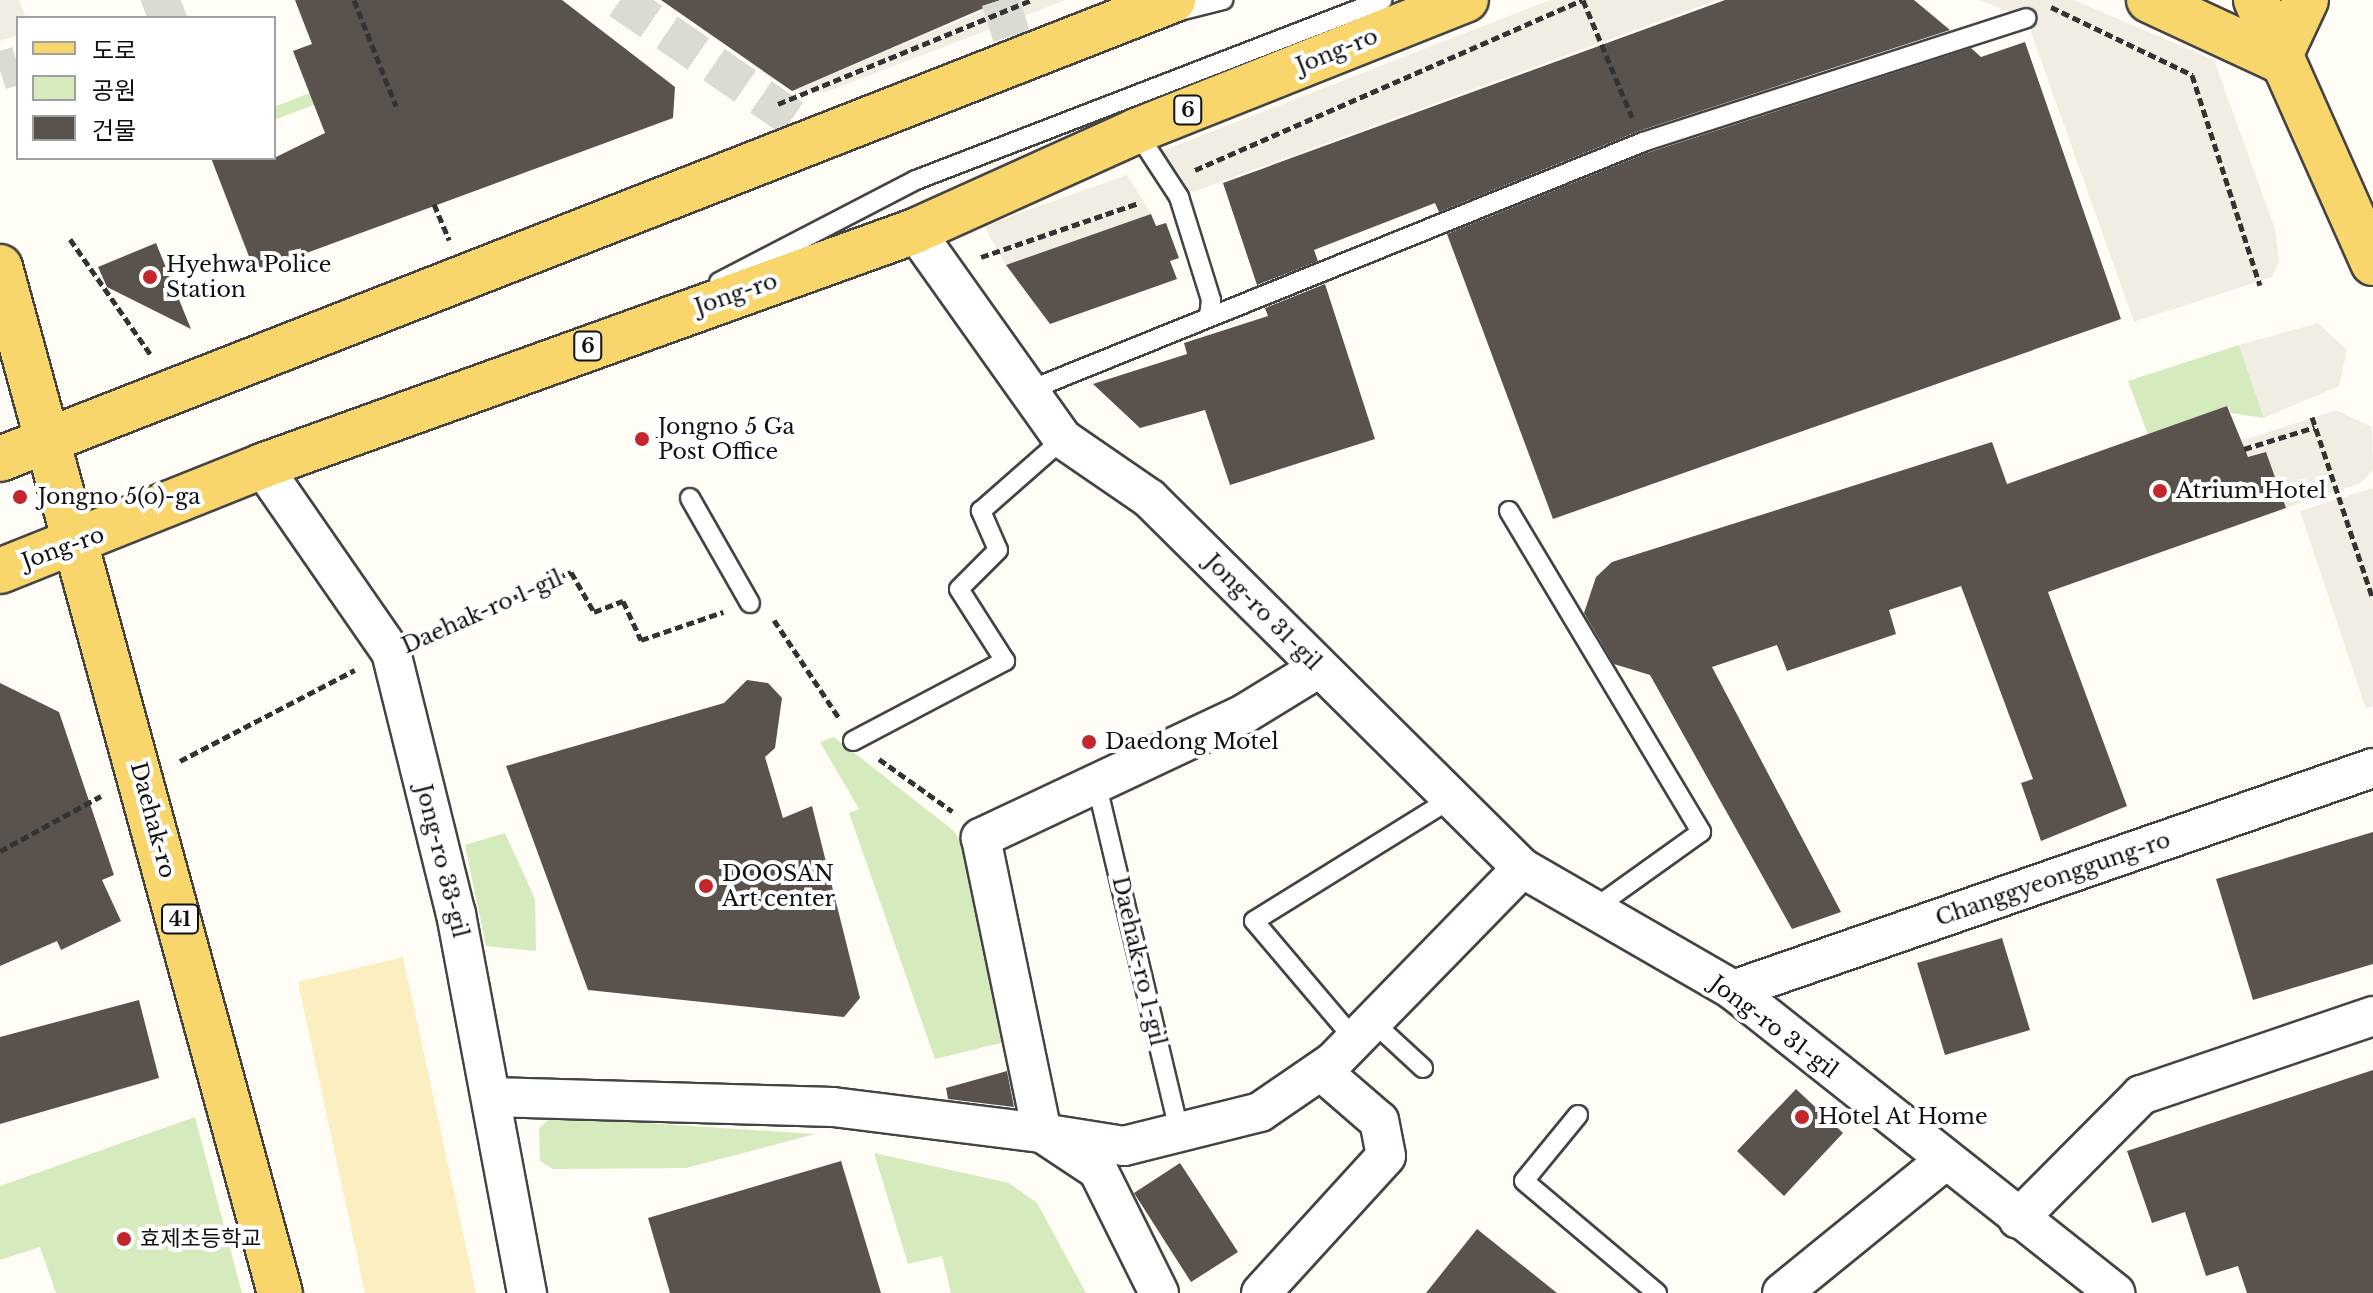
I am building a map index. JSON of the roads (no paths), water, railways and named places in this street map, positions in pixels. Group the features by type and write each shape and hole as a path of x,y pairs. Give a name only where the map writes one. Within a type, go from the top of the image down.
{"main road":[{"path":"0,459 1173,0"},
{"name":"Jong-ro","path":"0,571 74,547 262,466 610,338 915,231 1136,131 1466,0"},
{"path":"2149,0 2278,60"},
{"path":"2256,0 2278,60 2373,263"},
{"path":"2278,60 2306,0"},
{"name":"41","path":"0,267 47,440"},
{"name":"Daehak-ro","path":"47,440 280,1293"}],"street":[{"name":"Jong-ro 31-gil","path":"915,231 1025,392 1063,439 1149,498 1522,868 1733,990 1943,1162 2115,1293"},
{"name":"Jong-ro 33-gil","path":"262,466 391,652 456,914 527,1293"},
{"path":"1159,1293 1098,1170 1042,1133 981,838 1097,786 1319,668"},
{"name":"Changgyeonggung-ro","path":"1733,990 2373,768"},
{"path":"492,1097 833,1107 1124,1146 1180,1135 1260,1112 1321,1071 1364,1031 1522,868"},
{"path":"2018,1219 2141,1095 2373,1016"},
{"path":"1261,1293 1386,1156 1379,1121 1321,1071"},
{"path":"1782,1293 1943,1162"}],"lane":[{"path":"1080,37 1223,0"},
{"path":"610,338 916,180 1382,0"},
{"path":"1025,392 1643,142 2026,18"},
{"path":"1136,131 1179,197 1211,300 1209,317"},
{"path":"853,741 1005,661 959,589 998,550 981,511 1063,439"},
{"path":"690,498 750,603"},
{"path":"1509,511 1701,832 1592,910"},
{"name":"Daehak-ro 1-gil","path":"1097,786 1180,1135"},
{"path":"1423,1068 1364,1031 1254,921 1452,798"},
{"path":"1578,1115 1524,1181 1657,1293"}],"tunnel":[{"path":"152,16 196,0"},
{"path":"620,0 825,141"},
{"path":"1000,0 1019,60"},
{"path":"0,71 16,66"}],"place":[{"name":"Hyehwa Police Station","path":"150,277"},
{"name":"Jongno 5 Ga Post Office","path":"642,439"},
{"name":"Atrium Hotel","path":"2160,491"},
{"name":"Jongno 5(o)-ga","path":"20,497"},
{"name":"Daedong Motel","path":"1089,742"},
{"name":"DOOSAN Art center","path":"706,886"},
{"name":"Hotel At Home","path":"1802,1117"},
{"name":"효제초등학교","path":"124,1239"}]}
